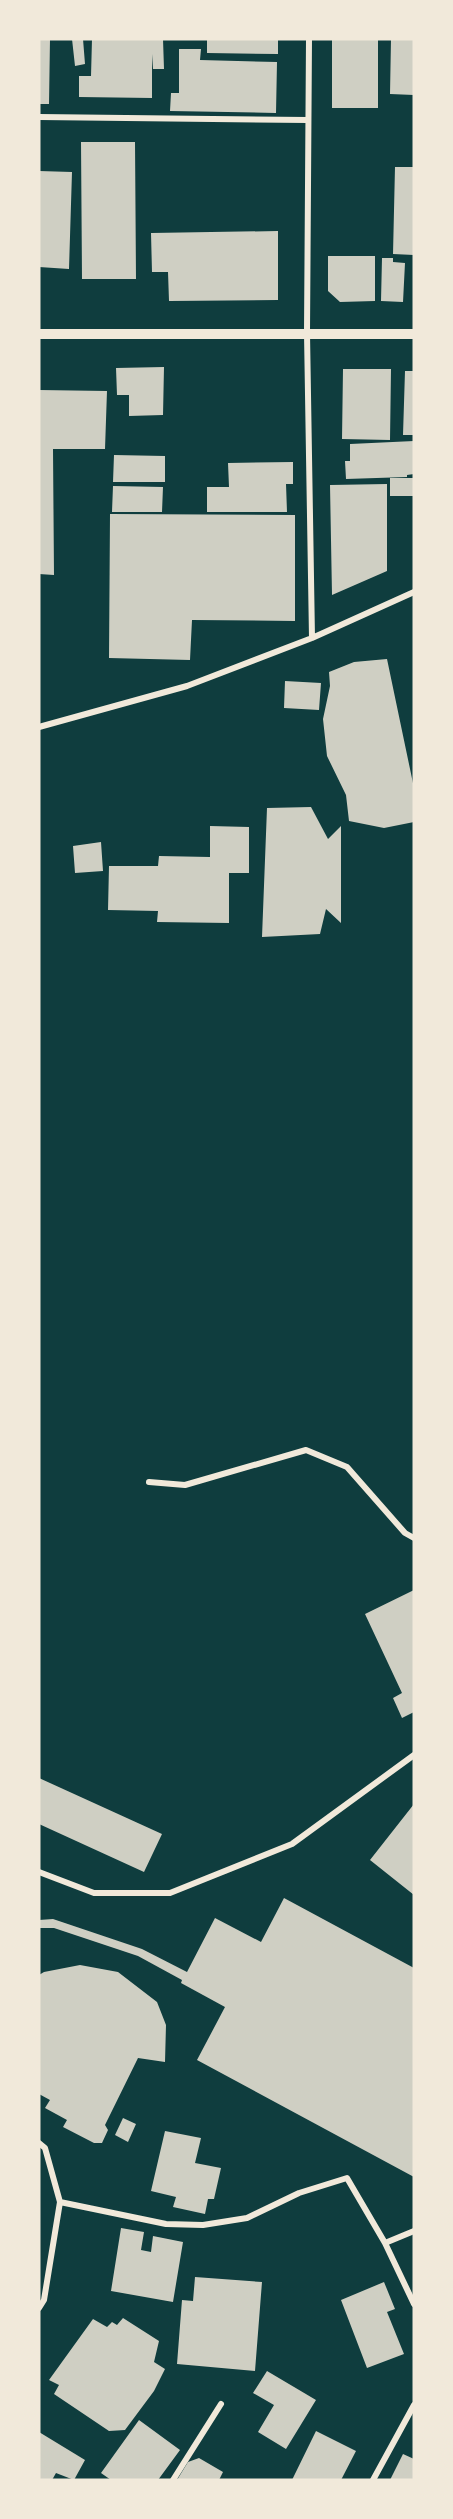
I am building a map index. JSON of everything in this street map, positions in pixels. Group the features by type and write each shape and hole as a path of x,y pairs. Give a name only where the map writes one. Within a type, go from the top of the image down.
{"street":[{"path":"309,39 307,333 312,638"},
{"path":"39,117 308,120"},
{"path":"39,334 414,334"},
{"path":"39,727 187,686 312,638 414,591"},
{"path":"149,1482 185,1485 306,1450 347,1467 405,1533 414,1538"},
{"path":"39,1872 94,1893 170,1893 292,1844 414,1755"},
{"path":"39,2143 45,2148 60,2202 44,2300 39,2308"},
{"path":"60,2202 166,2224 203,2226 247,2218 299,2193 347,2178 385,2243 414,2304"},
{"path":"385,2243 414,2231"},
{"path":"173,2480 221,2404"},
{"path":"373,2480 414,2405"}],"building":[{"path":"39,39 50,39 49,104 39,104"},
{"path":"72,39 83,39 85,64 75,66"},
{"path":"92,39 163,39 164,69 153,69 152,54 152,98 79,97 79,76 91,76"},
{"path":"207,39 278,39 278,54 207,53"},
{"path":"332,39 378,39 378,108 332,108"},
{"path":"391,39 414,39 414,95 390,94"},
{"path":"179,49 201,49 200,60 277,62 276,113 170,111 171,93 179,93"},
{"path":"81,142 135,142 136,279 82,279"},
{"path":"395,167 414,167 414,255 393,254"},
{"path":"39,171 72,172 69,269 39,267"},
{"path":"278,231 278,300 169,301 168,272 152,272 151,233"},
{"path":"328,256 375,256 375,301 340,302 328,291"},
{"path":"382,258 393,258 393,262 405,263 403,302 381,301"},
{"path":"164,367 163,415 129,416 129,395 117,395 116,368"},
{"path":"343,369 391,369 390,440 342,439"},
{"path":"405,371 414,371 414,435 403,435"},
{"path":"39,390 107,391 105,449 53,449 54,575 39,574"},
{"path":"414,441 414,474 407,475 407,477 346,479 345,461 350,461 350,444"},
{"path":"114,455 165,456 165,482 113,482"},
{"path":"293,462 293,484 286,484 287,512 207,512 207,487 229,487 228,463"},
{"path":"390,478 414,478 414,496 390,496"},
{"path":"387,484 387,571 332,595 330,485"},
{"path":"113,486 163,487 162,512 112,512"},
{"path":"110,514 295,515 295,621 192,620 190,660 109,658"},
{"path":"387,659 414,788 414,822 384,828 349,821 346,795 327,756 323,719 330,686 329,672 354,662"},
{"path":"285,681 321,683 319,710 284,708"},
{"path":"311,807 328,839 341,826 341,923 326,909 320,934 262,937 267,808"},
{"path":"210,826 249,827 249,873 229,873 229,923 157,922 158,911 108,910 109,866 158,866 159,856 210,857"},
{"path":"101,842 103,871 75,873 73,846"},
{"path":"414,1590 414,1712 402,1718 393,1698 402,1693 365,1614"},
{"path":"39,1778 162,1834 144,1872 39,1824"},
{"path":"414,1804 414,1895 370,1860"},
{"path":"284,1898 414,1968 414,2177 197,2060 225,2007 138,1956 54,1928 39,1928 39,1920 53,1919 142,1949 187,1972 215,1918 261,1942"},
{"path":"80,1965 118,1972 157,2002 166,2025 165,2062 138,2058 105,2125 108,2130 102,2143 94,2143 63,2127 67,2120 45,2108 50,2100 39,2094 39,1975"},
{"path":"123,2118 136,2124 128,2142 115,2135"},
{"path":"165,2131 201,2138 195,2163 221,2168 214,2199 208,2199 205,2214 173,2207 176,2197 151,2191"},
{"path":"121,2228 144,2232 141,2250 151,2252 153,2236 183,2242 173,2302 111,2291"},
{"path":"195,2277 262,2282 255,2371 177,2364 182,2300 193,2301"},
{"path":"384,2282 395,2309 387,2312 404,2354 367,2368 341,2300"},
{"path":"123,2318 159,2341 154,2362 165,2369 154,2391 125,2430 109,2431 54,2394 59,2385 49,2380 93,2319 107,2327 112,2322 117,2325"},
{"path":"267,2371 316,2400 286,2449 258,2432 274,2405 253,2393"},
{"path":"139,2420 180,2450 158,2480 111,2480 101,2473"},
{"path":"316,2431 356,2451 341,2480 292,2480"},
{"path":"39,2432 85,2460 74,2480 56,2473 52,2480 39,2480"},
{"path":"403,2454 414,2459 414,2480 390,2480"},
{"path":"199,2458 223,2472 219,2480 177,2480 188,2462"}]}
